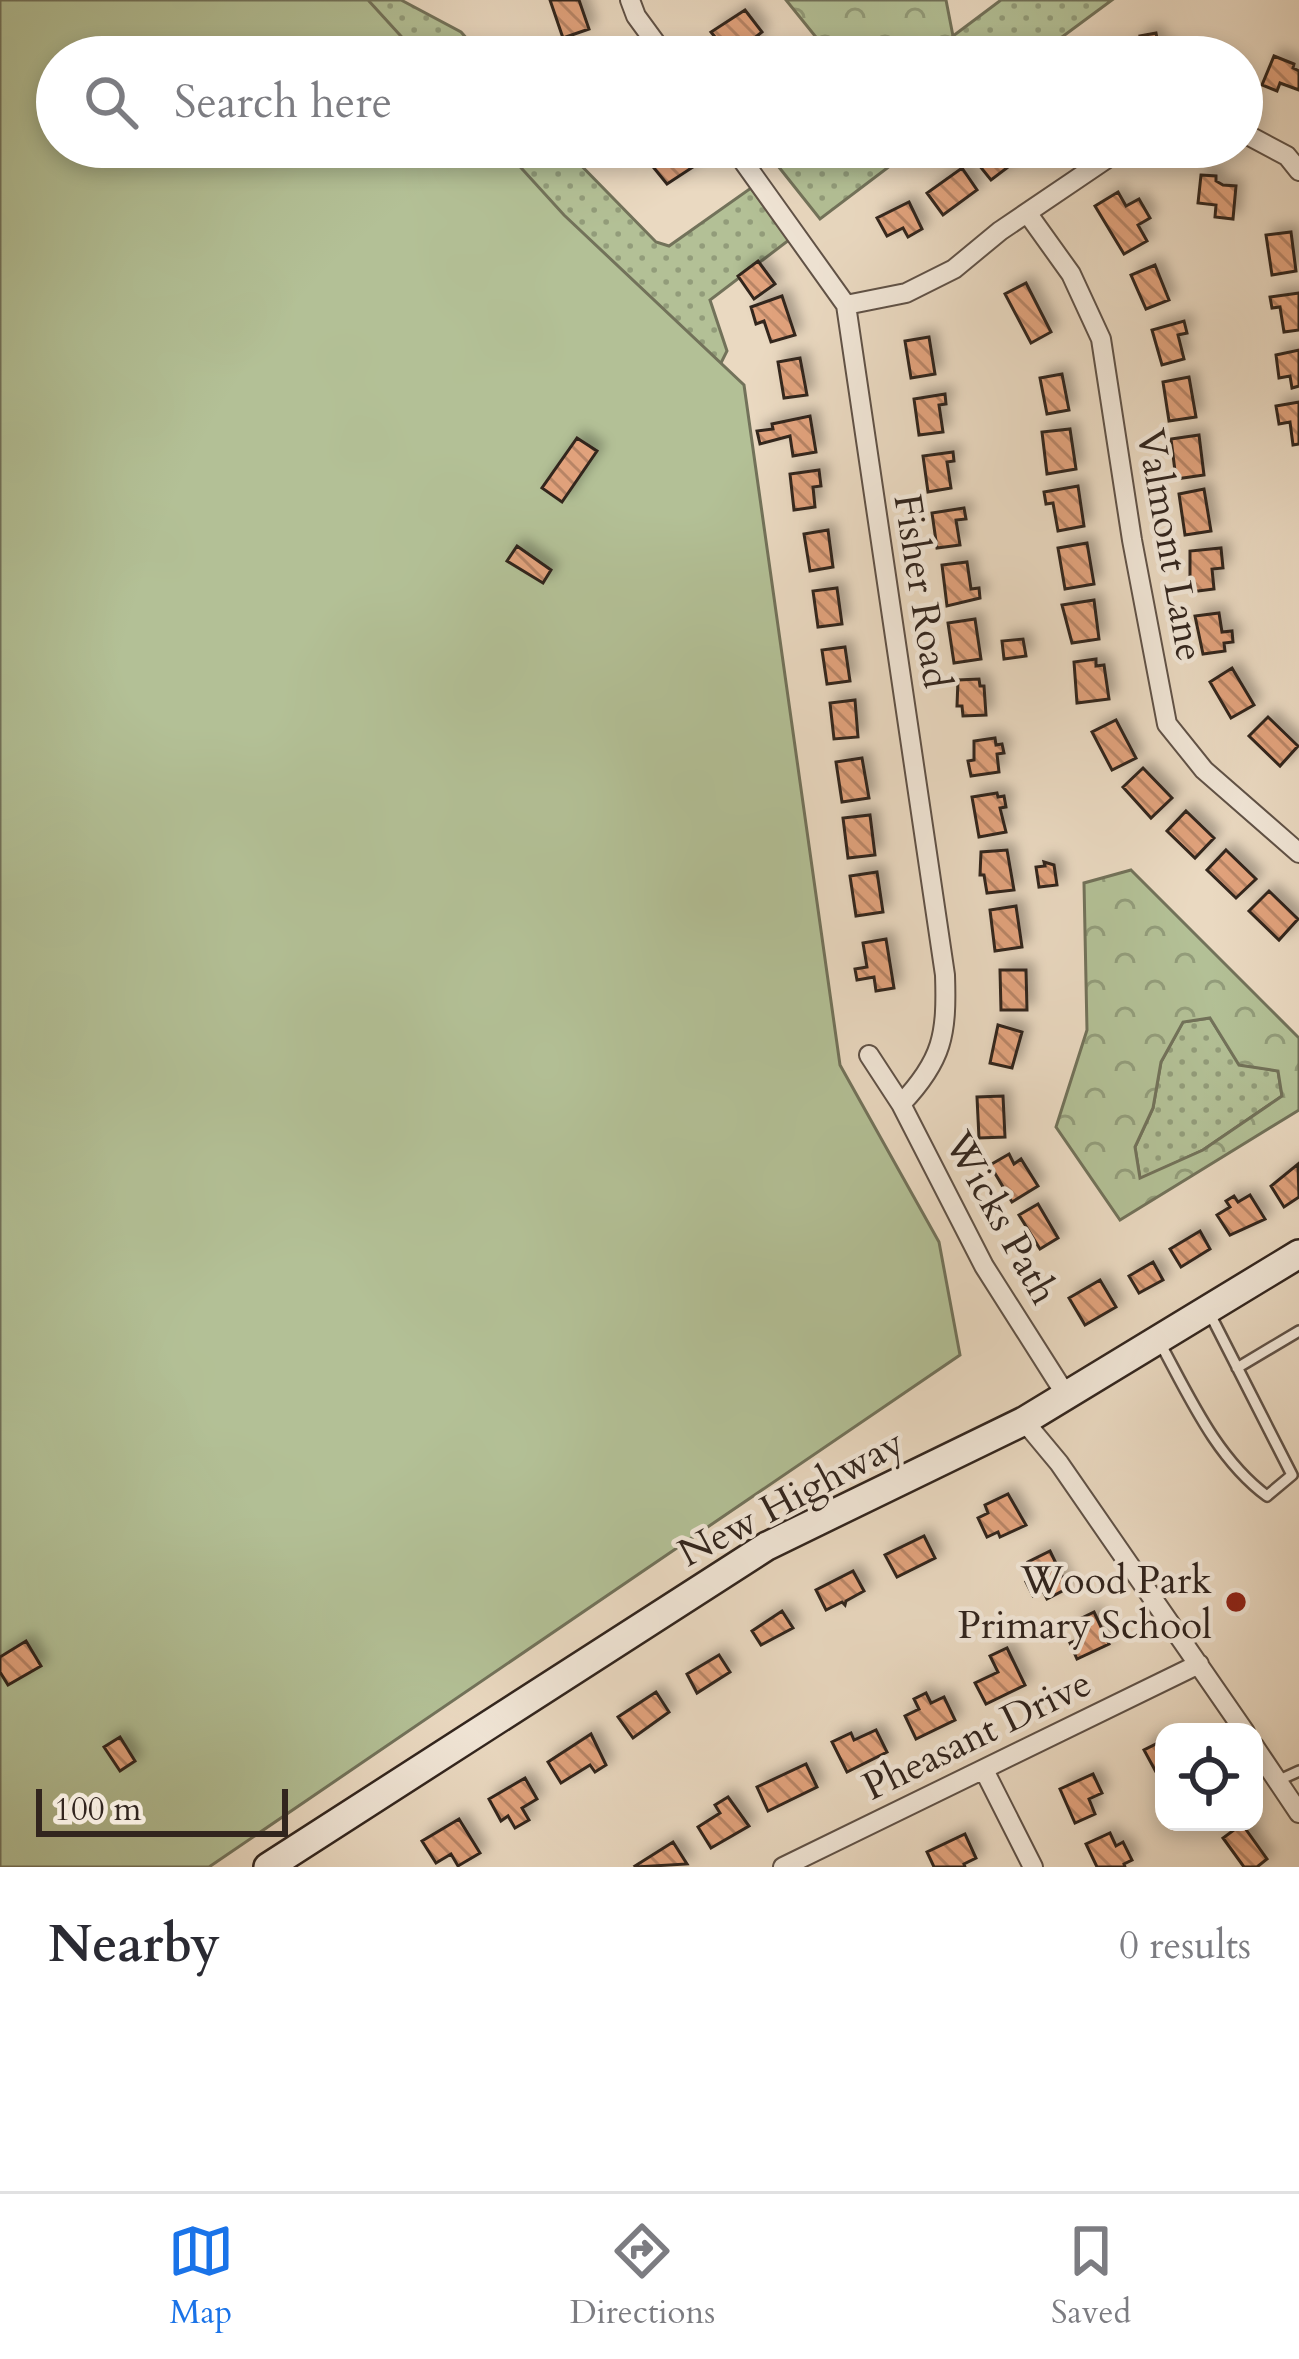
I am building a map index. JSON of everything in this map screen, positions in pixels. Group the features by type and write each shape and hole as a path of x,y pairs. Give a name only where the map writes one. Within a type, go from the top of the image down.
{"street":[{"path":"630,0 651,36"},
{"path":"1263,143 1287,156 1299,171"},
{"name":"Fisher Road","path":"748,168 846,304 945,975 946,1030 928,1076"},
{"path":"846,304 906,293 954,269 1000,230 1094,168"},
{"name":"Valmont Lane","path":"1028,214 1072,274 1101,339 1167,724 1204,770 1299,853"},
{"path":"869,1055 901,1104"},
{"name":"Wicks Path","path":"928,1076 901,1104 984,1266 1066,1395"},
{"name":"New Highway","path":"268,1867 767,1546 1024,1421 1299,1254"},
{"path":"1024,1421 1059,1463 1239,1723"},
{"name":"Pheasant Drive","path":"784,1867 1199,1664"},
{"path":"1263,1759 1299,1813"},
{"path":"984,1770 1033,1867"}],"lane":[{"path":"1158,1340 1206,1426 1243,1478 1267,1496 1292,1475 1208,1310"},
{"path":"1238,1368 1299,1331"},
{"path":"1277,1780 1299,1771"}],"green space":[{"path":"0,0 368,0 401,36 36,36 36,168 521,168 564,215 744,385 840,1065 939,1242 960,1355 209,1867 0,1867"},
{"path":"339,0 401,0 465,36 372,36"},
{"path":"786,0 946,0 953,36 815,36"},
{"path":"1001,0 1112,0 1063,36 953,36"},
{"path":"497,168 584,168 656,242 669,246 751,188 789,240 710,300 727,351 711,383"},
{"path":"780,168 887,168 820,219"},
{"path":"1131,870 1299,1038 1299,1110 1120,1220 1056,1127 1087,1030 1084,883","holes":["1210,1018 1239,1065 1278,1071 1282,1096 1203,1150 1140,1178 1135,1147 1153,1108 1161,1062 1183,1022"]},
{"path":"1210,1018 1239,1064 1278,1071 1282,1096 1203,1150 1140,1179 1135,1147 1153,1108 1161,1062 1183,1022"}],"building":[{"path":"550,0 579,0 589,29 562,36"},
{"path":"745,10 762,32 714,36 711,32"},
{"path":"1274,56 1299,71 1299,90 1280,83 1277,91 1263,83"},
{"path":"654,168 691,168 667,184"},
{"path":"962,168 977,190 943,215 927,193"},
{"path":"981,168 1007,168 991,180"},
{"path":"1201,175 1236,186 1233,219 1215,217 1216,205 1198,203"},
{"path":"1118,192 1126,206 1139,199 1150,218 1138,225 1147,241 1124,254 1095,206"},
{"path":"909,202 922,229 908,237 903,228 887,236 877,218"},
{"path":"1291,232 1296,271 1272,275 1266,235"},
{"path":"758,261 775,284 754,299 738,276"},
{"path":"1155,265 1169,300 1146,309 1131,275"},
{"path":"1026,283 1051,332 1031,343 1005,294"},
{"path":"1299,293 1299,330 1284,332 1280,307 1272,308 1270,297"},
{"path":"782,296 795,335 771,342 764,321 756,324 751,307"},
{"path":"1184,321 1187,333 1178,335 1184,359 1162,365 1152,330"},
{"path":"929,337 935,374 911,378 905,341"},
{"path":"1299,350 1299,386 1292,388 1290,376 1279,378 1276,355"},
{"path":"800,358 807,395 784,398 778,362"},
{"path":"1062,374 1069,410 1047,414 1040,378"},
{"path":"1189,377 1196,417 1169,421 1163,382"},
{"path":"945,394 946,404 939,405 943,432 919,435 914,399"},
{"path":"1299,402 1299,444 1293,445 1290,422 1279,424 1276,406"},
{"path":"810,416 816,452 793,456 790,436 760,444 757,431"},
{"path":"1070,429 1076,469 1047,474 1042,432"},
{"path":"1199,435 1204,475 1176,479 1171,439"},
{"path":"577,438 597,451 562,502 542,488"},
{"path":"953,452 954,461 947,462 951,488 928,492 923,456"},
{"path":"819,470 821,486 813,487 815,507 794,510 790,474"},
{"path":"1078,486 1084,526 1058,531 1053,503 1046,504 1044,492"},
{"path":"1204,489 1211,531 1185,535 1179,494"},
{"path":"964,508 966,519 956,520 960,545 937,548 932,513"},
{"path":"828,530 833,567 810,571 804,534"},
{"path":"1087,543 1094,584 1065,589 1058,548"},
{"path":"517,546 551,570 543,583 507,561"},
{"path":"1221,548 1223,568 1212,569 1214,589 1190,592 1190,551"},
{"path":"967,562 971,589 979,588 980,598 947,606 942,565"},
{"path":"837,588 842,624 818,627 813,591"},
{"path":"1094,600 1099,639 1072,643 1062,605"},
{"path":"1219,613 1222,632 1232,631 1233,642 1224,643 1225,651 1203,654 1195,616"},
{"path":"975,619 981,659 954,663 948,623"},
{"path":"1023,639 1026,656 1004,659 1002,641"},
{"path":"845,647 850,681 827,684 822,650"},
{"path":"1096,659 1096,666 1104,665 1109,699 1077,703 1074,662"},
{"path":"1232,668 1254,705 1231,718 1210,682"},
{"path":"979,679 986,715 963,716 962,706 957,706 958,680"},
{"path":"855,700 858,737 834,739 830,703"},
{"path":"1268,717 1298,746 1280,766 1249,736"},
{"path":"1116,720 1136,758 1112,770 1092,732"},
{"path":"995,738 1004,753 997,754 999,772 971,776 968,761 974,760 974,741"},
{"path":"862,758 869,798 842,802 836,762"},
{"path":"1143,768 1172,798 1151,818 1123,787"},
{"path":"1004,796 1006,807 1000,808 1006,832 979,837 972,797"},
{"path":"1186,811 1214,838 1195,858 1167,831"},
{"path":"870,815 875,855 848,858 843,818"},
{"path":"1007,850 1014,890 987,893 984,875 980,875 981,852"},
{"path":"1226,850 1256,879 1236,898 1207,870"},
{"path":"1044,862 1054,865 1057,885 1039,887 1036,867 1045,866"},
{"path":"877,872 883,912 856,916 850,876"},
{"path":"1269,891 1298,919 1279,940 1249,911"},
{"path":"1016,906 1022,947 995,951 990,910"},
{"path":"886,939 894,988 876,991 874,977 857,980 855,969 867,967 863,943"},
{"path":"1000,970 1026,970 1027,1010 1001,1010"},
{"path":"998,1025 1022,1032 1012,1068 990,1063"},
{"path":"1003,1096 1005,1137 979,1138 977,1097"},
{"path":"1009,1154 1014,1164 1021,1159 1038,1186 1012,1202 990,1165"},
{"path":"1298,1164 1299,1197 1284,1207 1271,1186"},
{"path":"1250,1195 1265,1219 1230,1235 1217,1215 1230,1207 1226,1201 1234,1196 1238,1202"},
{"path":"1038,1204 1058,1238 1040,1249 1019,1215"},
{"path":"1200,1231 1210,1249 1181,1267 1170,1249"},
{"path":"1153,1262 1163,1280 1139,1293 1129,1276"},
{"path":"1100,1280 1116,1307 1085,1325 1069,1298"},
{"path":"1008,1494 1026,1525 1000,1537 998,1532 987,1537 978,1518 988,1513 985,1505"},
{"path":"924,1536 935,1558 897,1577 885,1555"},
{"path":"1050,1551 1068,1588 1047,1599 1043,1591 1033,1596 1026,1582 1036,1577 1028,1562"},
{"path":"853,1571 864,1591 845,1605 842,1602 826,1610 816,1590"},
{"path":"782,1611 793,1628 761,1645 752,1631"},
{"path":"1094,1612 1109,1644 1077,1659 1070,1643 1084,1637 1076,1621"},
{"path":"26,1641 41,1666 8,1685 0,1672 0,1657"},
{"path":"1007,1648 1025,1685 986,1704 975,1683 998,1672 990,1656"},
{"path":"719,1655 730,1672 697,1693 687,1674"},
{"path":"656,1692 669,1712 633,1738 618,1717"},
{"path":"926,1693 931,1703 944,1697 955,1720 916,1739 905,1716 919,1709 914,1699"},
{"path":"876,1730 887,1752 847,1772 832,1742 851,1733 854,1740"},
{"path":"591,1734 606,1765 595,1772 590,1765 561,1783 548,1762"},
{"path":"120,1737 135,1761 120,1771 104,1747"},
{"path":"1155,1744 1155,1770 1144,1750"},
{"path":"806,1764 817,1787 768,1811 757,1787"},
{"path":"1093,1774 1102,1793 1089,1799 1095,1814 1075,1823 1060,1789"},
{"path":"525,1778 537,1799 522,1808 529,1820 515,1828 508,1816 501,1821 489,1799"},
{"path":"728,1797 749,1826 711,1848 698,1827 720,1813 715,1805"},
{"path":"459,1819 480,1853 458,1866 451,1854 436,1863 422,1841"},
{"path":"1232,1831 1247,1831 1267,1859 1257,1867 1244,1867 1223,1838"},
{"path":"1110,1833 1116,1846 1123,1842 1132,1860 1125,1867 1097,1867 1086,1844"},
{"path":"965,1834 976,1858 965,1867 934,1867 927,1852"},
{"path":"673,1842 687,1864 635,1866"}],"place":[{"name":"Wood Park Primary School","path":"1236,1602"}]}
